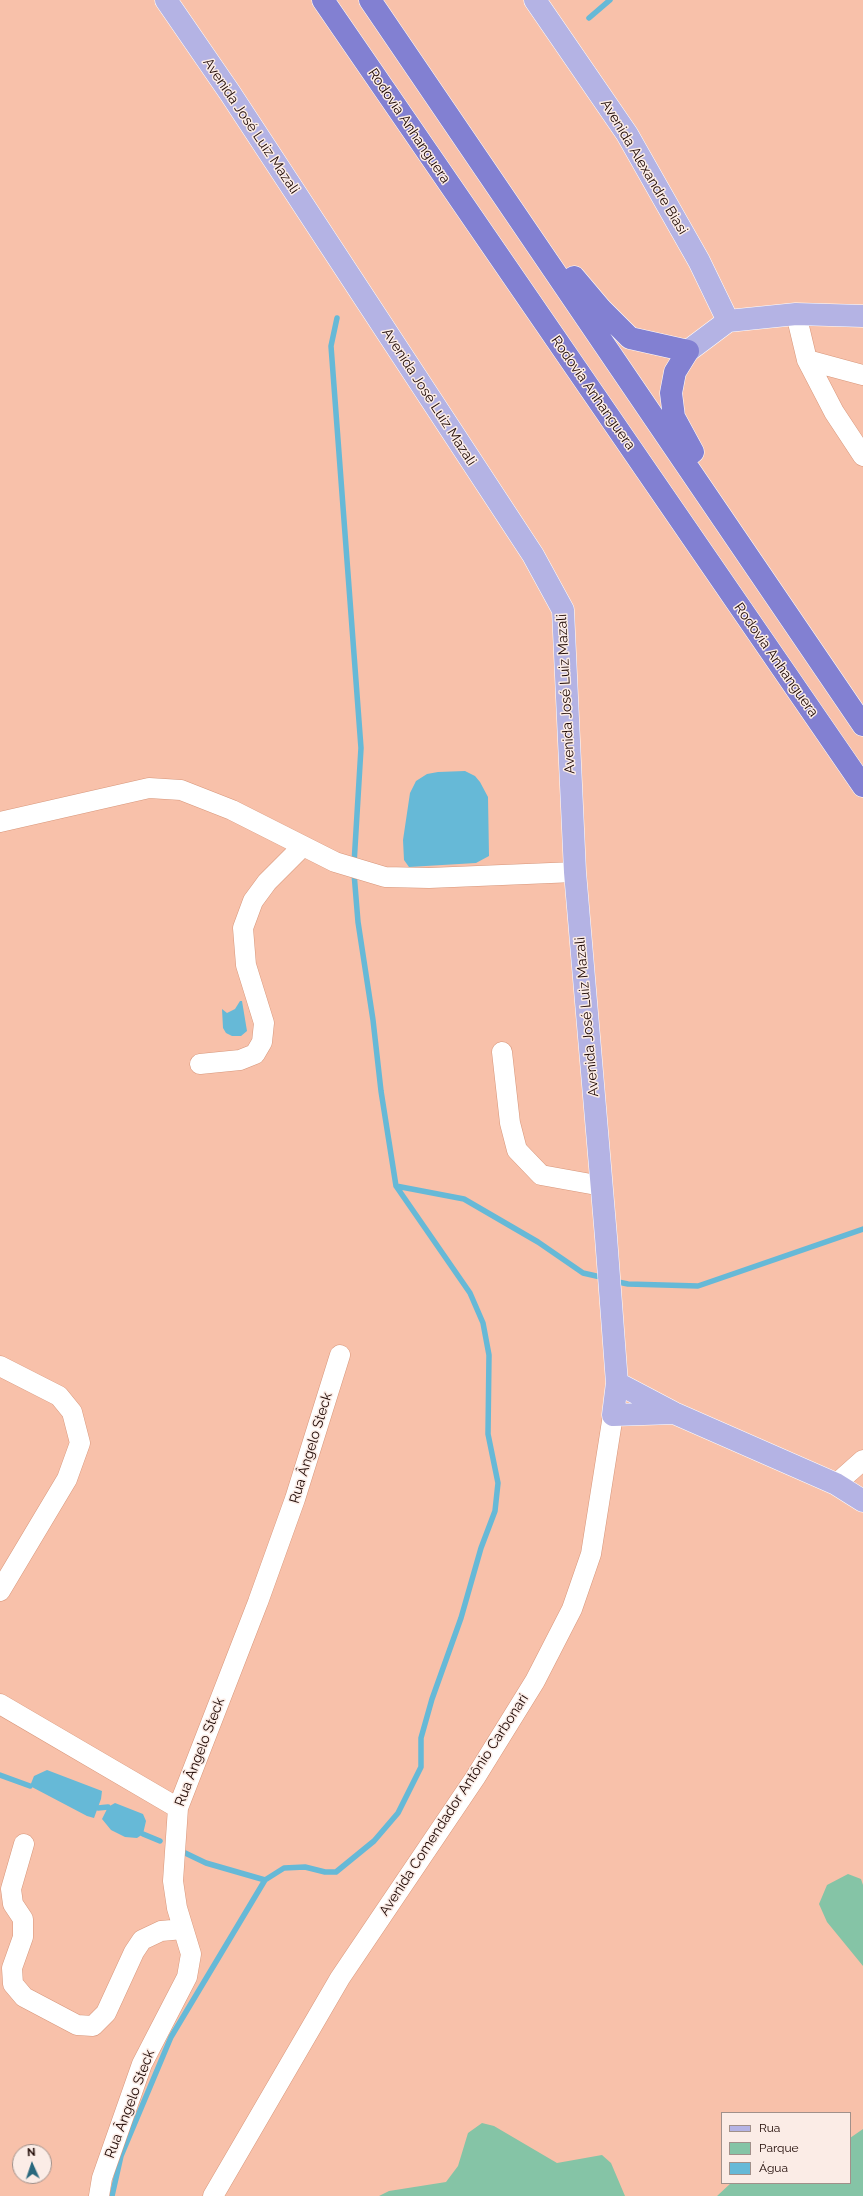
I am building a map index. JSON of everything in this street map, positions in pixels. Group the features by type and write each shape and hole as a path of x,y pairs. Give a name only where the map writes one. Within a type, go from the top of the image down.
{"highway":[{"name":"Rodovia Anhanguera","path":"323,0 863,786"},
{"path":"370,0 863,725"},
{"path":"487,172 601,309 630,338 688,351 674,372 671,393 674,417 746,551"}],"main road":[{"name":"Avenida José Luiz Mazali","path":"166,0 230,93 520,536 563,610 575,872 617,1383"},
{"name":"Avenida Alexandre Biasi","path":"535,0 627,134 699,261 728,321"},
{"path":"688,351 728,321 796,314 863,316"},
{"path":"617,1383 674,1413 836,1484 863,1501"},
{"name":"Avenida Comendador Antônio Carbonari","path":"613,1415 617,1383"},
{"path":"613,1415 674,1413"}],"street":[{"path":"796,314 807,360 834,412 863,456"},
{"path":"807,360 863,375"},
{"path":"0,822 149,788 181,790 232,810 335,862 384,877 429,878 575,872"},
{"path":"200,1064 240,1060 255,1054 262,1042 264,1023 246,965 243,928 253,901 267,882 303,846"},
{"path":"502,1052 510,1123 518,1150 541,1175 602,1186"},
{"name":"Rua Ângelo Steck","path":"99,2196 104,2170 142,2064 187,1977 192,1954 177,1908 173,1881 178,1808 285,1529 340,1355"},
{"path":"0,1366 59,1396 72,1412 80,1443 67,1479 0,1591"},
{"name":"Avenida Comendador Antônio Carbonari","path":"213,2196 340,1978 475,1778 538,1675 572,1609 591,1554 613,1415"},
{"path":"836,1484 863,1460"},
{"path":"0,1704 178,1808"},
{"path":"24,1844 11,1888 12,1904 23,1919 23,1937 12,1968 13,1984 24,1997 77,2025 93,2026 106,2013 134,1952 142,1940 161,1931 183,1929"}],"green space":[{"path":"848,1874 861,1879 863,1885 863,1966 827,1922 819,1904 827,1885"},
{"path":"482,2123 494,2126 557,2163 602,2155 611,2163 625,2196 379,2196 389,2191 446,2182 458,2166 468,2133"},
{"path":"863,2129 863,2196 717,2196 730,2184 851,2184 851,2137"}],"water":[{"path":"465,771 475,776 488,797 489,856 476,863 409,867 404,860 403,840 410,793 416,781 427,774"},
{"path":"240,1001 242,1001 247,1031 241,1036 232,1036 226,1033 223,1028 222,1009 227,1013 235,1009"},
{"path":"47,1770 102,1791 101,1799 94,1818 87,1816 30,1786 34,1776"},
{"path":"115,1803 143,1814 146,1821 143,1834 137,1838 125,1837 111,1830 102,1819 108,1807"}],"waterway":[{"path":"589,18 610,0"},
{"path":"337,318 331,346 361,748 354,864"},
{"path":"112,2196 121,2156 171,2037 265,1880 284,1868 305,1867 325,1872 336,1872 374,1841 398,1813 421,1767 421,1738 432,1699 461,1618 481,1548 495,1511 498,1483 488,1434 489,1355 483,1323 470,1293 396,1186 381,1091 373,1020 358,922 354,873"},
{"path":"396,1186 464,1199 538,1242 583,1273 605,1278"},
{"path":"613,1281 628,1284 698,1286 863,1229"},
{"path":"0,1775 30,1786"},
{"path":"98,1808 108,1807"},
{"path":"143,1834 160,1841"},
{"path":"181,1851 206,1863 265,1880"}]}
